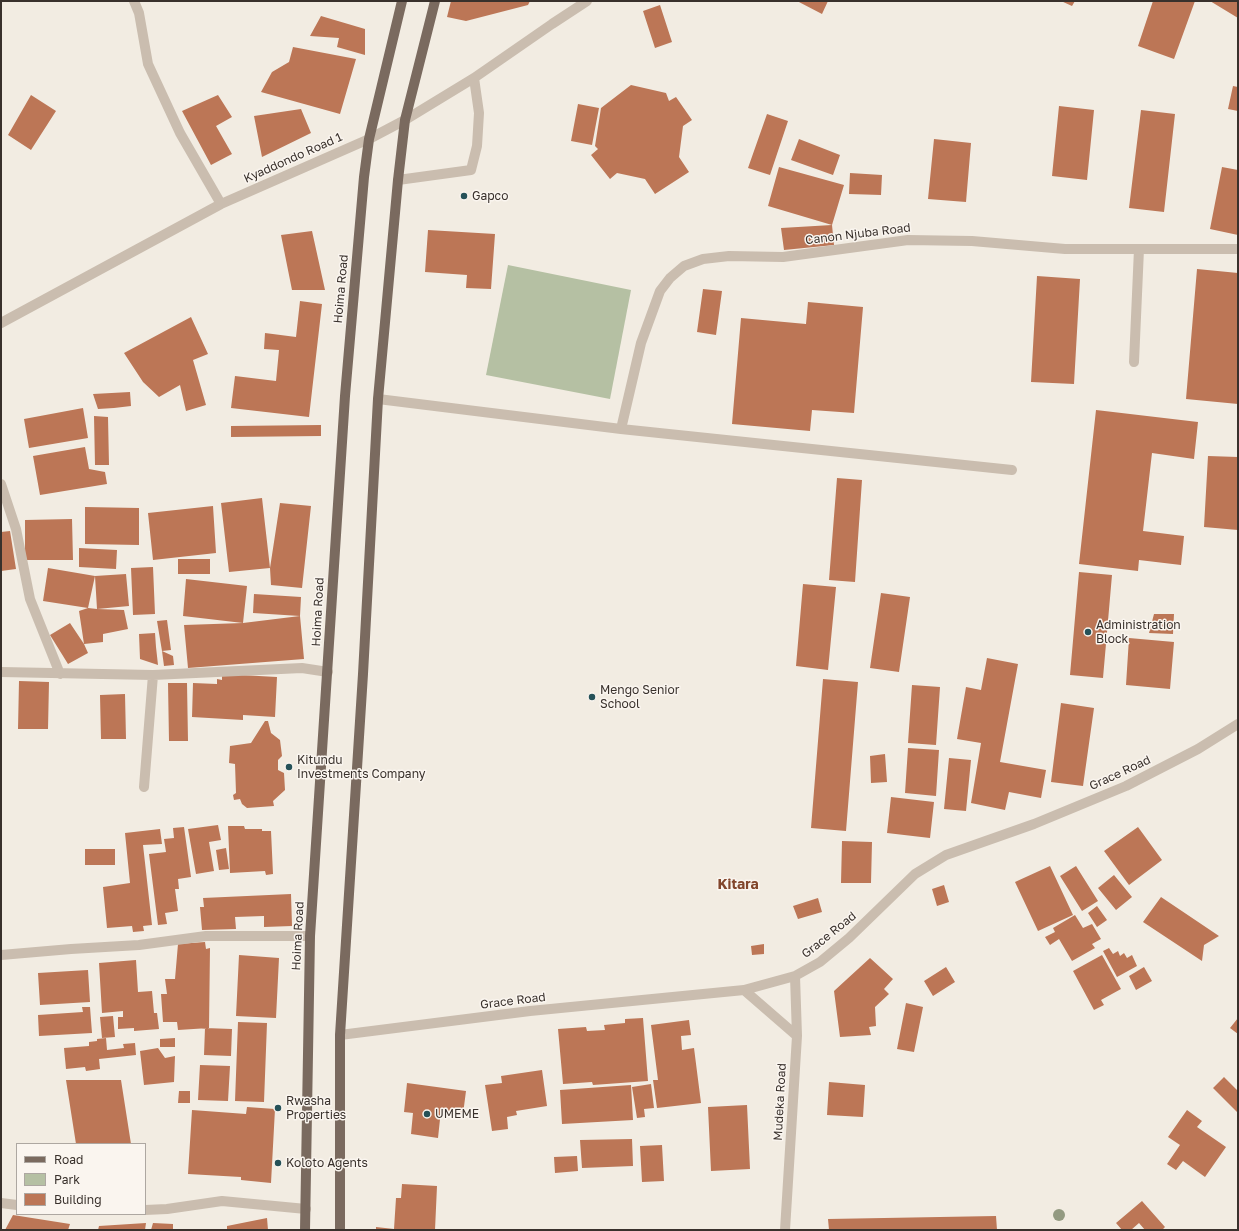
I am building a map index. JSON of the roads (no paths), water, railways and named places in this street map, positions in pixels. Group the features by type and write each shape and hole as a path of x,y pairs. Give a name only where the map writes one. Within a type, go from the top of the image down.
{"main road":[{"name":"Hoima Road","path":"306,1230 310,936 345,396 364,177 369,139 402,1"},
{"path":"340,1230 340,1035 364,666 378,399 405,120 435,1"}],"street":[{"path":"134,1 139,13 148,64 180,133 221,204"},
{"name":"Kyaddondo Road 1","path":"1,323 221,204 369,139 405,120 474,78 587,1"},
{"path":"398,180 471,170 477,146 479,113 474,78"},
{"name":"Canon Njuba Road","path":"621,428 641,343 660,291 670,278 684,266 703,259 729,256 783,257 908,240 972,241 1064,249 1238,249"},
{"path":"1134,362 1139,249"},
{"path":"378,399 621,428 1012,470"},
{"path":"1,484 16,529 30,599 60,674"},
{"path":"1,672 153,675 302,668 328,672"},
{"path":"144,787 153,675"},
{"name":"Grace Road","path":"340,1035 530,1012 744,990 795,976 820,962 838,948 915,874 946,854 1034,824 1126,786 1198,749 1238,724"},
{"path":"1,955 139,945 206,936 310,936"},
{"name":"Mudeka Road","path":"785,1230 797,1036 795,976"},
{"path":"744,990 797,1036"},
{"path":"146,1210 168,1209 222,1201 306,1209"},
{"path":"1,1203 16,1205"}],"place":[{"name":"Gapco","path":"464,196"},
{"name":"Administration Block","path":"1088,632"},
{"name":"Mengo Senior School","path":"592,697"},
{"name":"Kitundu Investments Company","path":"289,767"},
{"name":"Rwasha Properties","path":"278,1108"},
{"name":"UMEME","path":"427,1114"},
{"name":"Koloto Agents","path":"278,1163"}],"district":[{"name":"Kitara","path":"738,885"}]}
